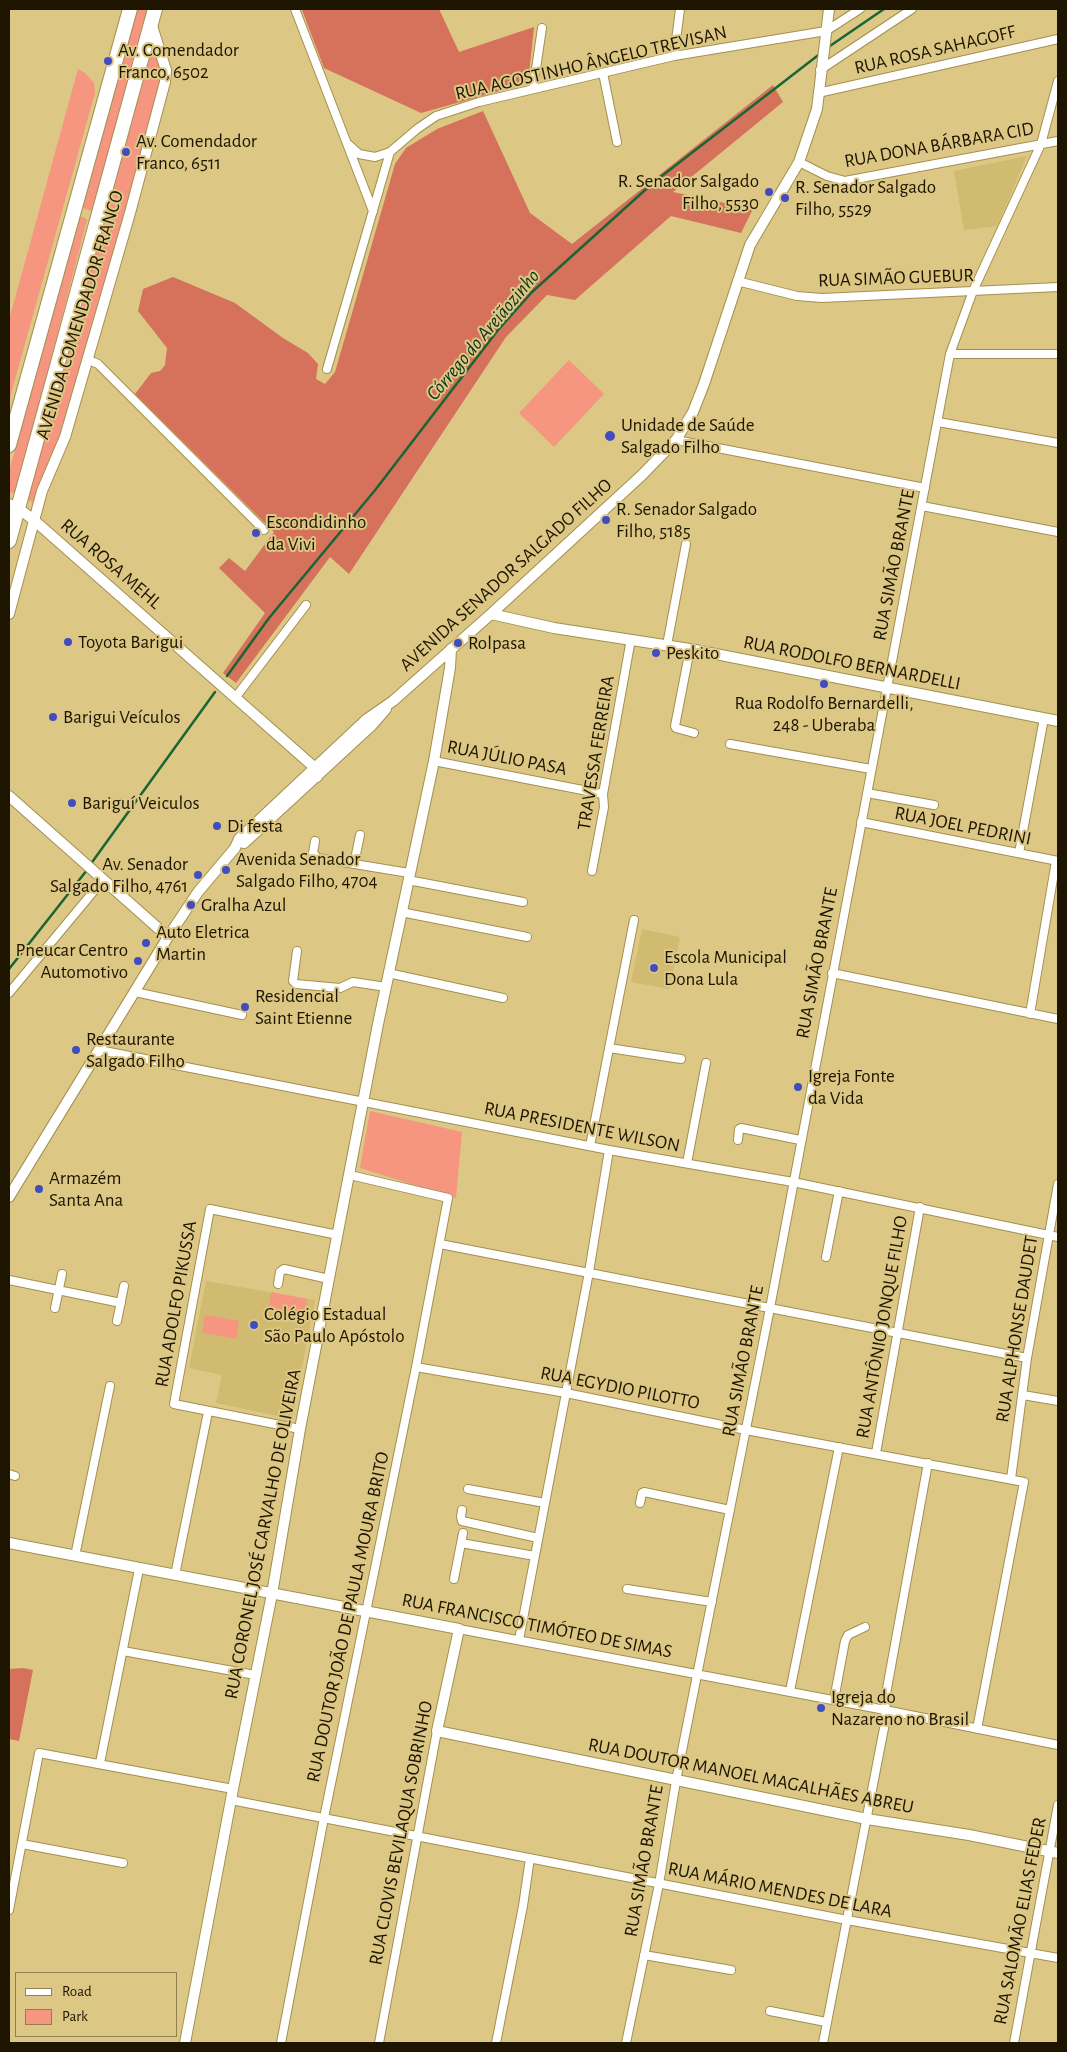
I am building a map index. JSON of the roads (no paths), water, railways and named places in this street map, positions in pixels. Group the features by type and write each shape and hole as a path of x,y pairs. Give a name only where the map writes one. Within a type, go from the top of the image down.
{"highway":[{"name":"AVENIDA COMENDADOR FRANCO","path":"10,440 130,9"},
{"name":"AVENIDA COMENDADOR FRANCO","path":"9,541 13,506 96,225 155,9"},
{"path":"74,212 80,210 88,211 95,218 96,225"}],"street":[{"path":"295,9 373,211"},
{"path":"674,56 680,9"},
{"name":"AVENIDA SENADOR SALGADO FILHO","path":"9,1197 168,937 210,876 235,848 239,839 315,772 367,719 392,701 491,614 676,440 693,412 704,384 750,245 758,228 799,162 817,109 820,70 829,9"},
{"path":"826,32 860,9"},
{"path":"820,70 912,9"},
{"name":"AVENIDA COMENDADOR FRANCO","path":"9,614 42,491 65,437 130,212 165,82 166,70 151,24"},
{"path":"533,89 542,28"},
{"name":"RUA AGOSTINHO ÂNGELO TREVISAN","path":"390,152 410,134 436,116 478,102 674,56 826,32"},
{"name":"RUA ROSA SAHAGOFF","path":"818,93 1058,39"},
{"path":"603,73 617,142"},
{"name":"RUA SIMÃO BRANTE","path":"626,2043 659,1884 676,1781 770,1308 800,1140 950,354 973,291 1042,144 1058,81"},
{"name":"RUA DONA BÁRBARA CID","path":"799,162 827,176 845,181 1058,141"},
{"path":"347,144 359,154 375,157 390,152"},
{"path":"328,369 390,152"},
{"name":"RUA SIMÃO GUEBUR","path":"737,281 797,296 822,298 1058,287"},
{"path":"950,354 1058,354"},
{"path":"87,359 98,364 264,530"},
{"path":"938,422 1058,443"},
{"path":"676,440 925,488"},
{"name":"RUA ROSA MEHL","path":"13,506 35,521 236,698 315,772"},
{"path":"922,506 1058,532"},
{"path":"667,645 686,544"},
{"path":"236,698 306,605"},
{"name":"RUA RODOLFO BERNARDELLI","path":"491,614 554,628 690,649 1058,721"},
{"name":"TRAVESSA FERREIRA","path":"592,871 604,807 603,794 631,639"},
{"name":"RUA CORONEL JOSÉ CARVALHO DE OLIVEIRA","path":"185,2043 272,1594 300,1429 388,973 434,760 450,668 451,649"},
{"path":"690,649 675,726 676,728 694,732"},
{"path":"1019,854 1044,718"},
{"path":"730,744 871,769"},
{"name":"RUA JÚLIO PASA","path":"434,760 603,794"},
{"path":"867,793 934,804"},
{"path":"9,796 168,937"},
{"name":"RUA JOEL PEDRINI","path":"861,822 1057,861"},
{"path":"354,864 360,835"},
{"path":"315,841 315,856 522,902"},
{"path":"1030,1014 1057,861"},
{"path":"9,993 103,880"},
{"path":"402,912 527,937"},
{"path":"590,1146 634,920"},
{"path":"297,951 293,981 296,984 340,988 353,982 386,987"},
{"path":"388,973 503,998"},
{"path":"832,973 1058,1020"},
{"path":"135,992 242,1015"},
{"path":"609,1048 681,1059"},
{"name":"RUA PRESIDENTE WILSON","path":"99,1050 609,1150 793,1182 1058,1237"},
{"path":"687,1164 706,1063"},
{"path":"738,1140 741,1128 800,1140"},
{"path":"519,1640 589,1272 609,1150"},
{"name":"RUA DOUTOR JOÃO DE PAULA MOURA BRITO","path":"281,2043 448,1198 350,1175"},
{"name":"RUA ALPHONSE DAUDET","path":"1011,1479 1024,1395 1027,1358 1058,1184"},
{"path":"826,1257 839,1191"},
{"name":"RUA ANTÔNIO JONQUE FILHO","path":"876,1453 920,1207"},
{"name":"RUA ADOLFO PIKUSSA","path":"208,1412 174,1404 210,1210 338,1235"},
{"path":"440,1244 1027,1358"},
{"path":"278,1284 280,1272 284,1269 329,1279"},
{"path":"55,1308 62,1274"},
{"path":"9,1280 121,1303"},
{"path":"117,1321 124,1286"},
{"name":"RUA EGYDIO PILOTTO","path":"416,1367 566,1393 746,1430 1024,1482 977,1729"},
{"path":"75,1556 110,1386"},
{"path":"1024,1395 1058,1401"},
{"path":"175,1575 208,1412 300,1429"},
{"path":"790,1692 839,1447"},
{"path":"823,2043 885,1723 885,1710 928,1463"},
{"path":"468,1489 545,1503"},
{"path":"640,1503 642,1493 644,1492 730,1510"},
{"path":"462,1510 462,1521 538,1538"},
{"path":"454,1579 463,1534"},
{"name":"RUA FRANCISCO TIMÓTEO DE SIMAS","path":"9,1542 139,1569 519,1640 698,1676 834,1700 1058,1745"},
{"path":"461,1543 535,1556"},
{"path":"100,1763 139,1569"},
{"path":"627,1589 712,1602"},
{"path":"834,1700 845,1641 848,1635 865,1627"},
{"name":"RUA CLOVIS BEVILAQUA SOBRINHO","path":"379,2043 437,1732 459,1629"},
{"path":"123,1651 255,1675"},
{"name":"RUA DOUTOR MANOEL MAGALHÃES ABREU","path":"437,1732 867,1819 969,1835 1054,1853"},
{"path":"9,1910 39,1753 233,1788"},
{"name":"RUA MÁRIO MENDES DE LARA","path":"231,1800 847,1920 1058,1958"},
{"name":"RUA SALOMÃO ELIAS FEDER","path":"1014,2043 1030,1952 1054,1853 1058,1805"},
{"path":"22,1844 122,1863"},
{"path":"496,2043 523,1906 530,1858"},
{"path":"644,1955 731,1970"},
{"path":"770,2011 826,2022"}],"waterway":[{"name":"Córrego do Areiãozinho","path":"827,48 884,9"},
{"name":"Córrego do Areiãozinho","path":"227,676 269,618 376,489 498,330 532,292 654,182 821,53"},
{"name":"Córrego do Areiãozinho","path":"90,865 215,692"},
{"name":"Córrego do Areiãozinho","path":"9,969 87,870"}],"place":[{"name":"Av. Comendador Franco, 6502","path":"108,61"},
{"name":"Av. Comendador Franco, 6511","path":"126,152"},
{"name":"R. Senador Salgado Filho, 5530","path":"769,192"},
{"name":"R. Senador Salgado Filho, 5529","path":"785,198"},
{"name":"Unidade de Saúde Salgado Filho","path":"610,436"},
{"name":"R. Senador Salgado Filho, 5185","path":"606,520"},
{"name":"Escondidinho da Vivi","path":"256,533"},
{"name":"Toyota Barigui","path":"68,642"},
{"name":"Rolpasa","path":"458,643"},
{"name":"Peskito","path":"656,653"},
{"name":"Rua Rodolfo Bernardelli, 248 - Uberaba","path":"824,684"},
{"name":"Barigui Veículos","path":"53,717"},
{"name":"Bariguí Veiculos","path":"72,803"},
{"name":"Di festa","path":"217,826"},
{"name":"Avenida Senador Salgado Filho, 4704","path":"226,870"},
{"name":"Av. Senador Salgado Filho, 4761","path":"198,875"},
{"name":"Gralha Azul","path":"191,905"},
{"name":"Auto Eletrica Martin","path":"146,943"},
{"name":"Pneucar Centro Automotivo","path":"138,961"},
{"name":"Escola Municipal Dona Lula","path":"654,968"},
{"name":"Residencial Saint Etienne","path":"245,1007"},
{"name":"Restaurante Salgado Filho","path":"76,1050"},
{"name":"Igreja Fonte da Vida","path":"798,1087"},
{"name":"Armazém Santa Ana","path":"39,1189"},
{"name":"Colégio Estadual São Paulo Apóstolo","path":"254,1325"},
{"name":"Igreja do Nazareno no Brasil","path":"821,1708"}]}
